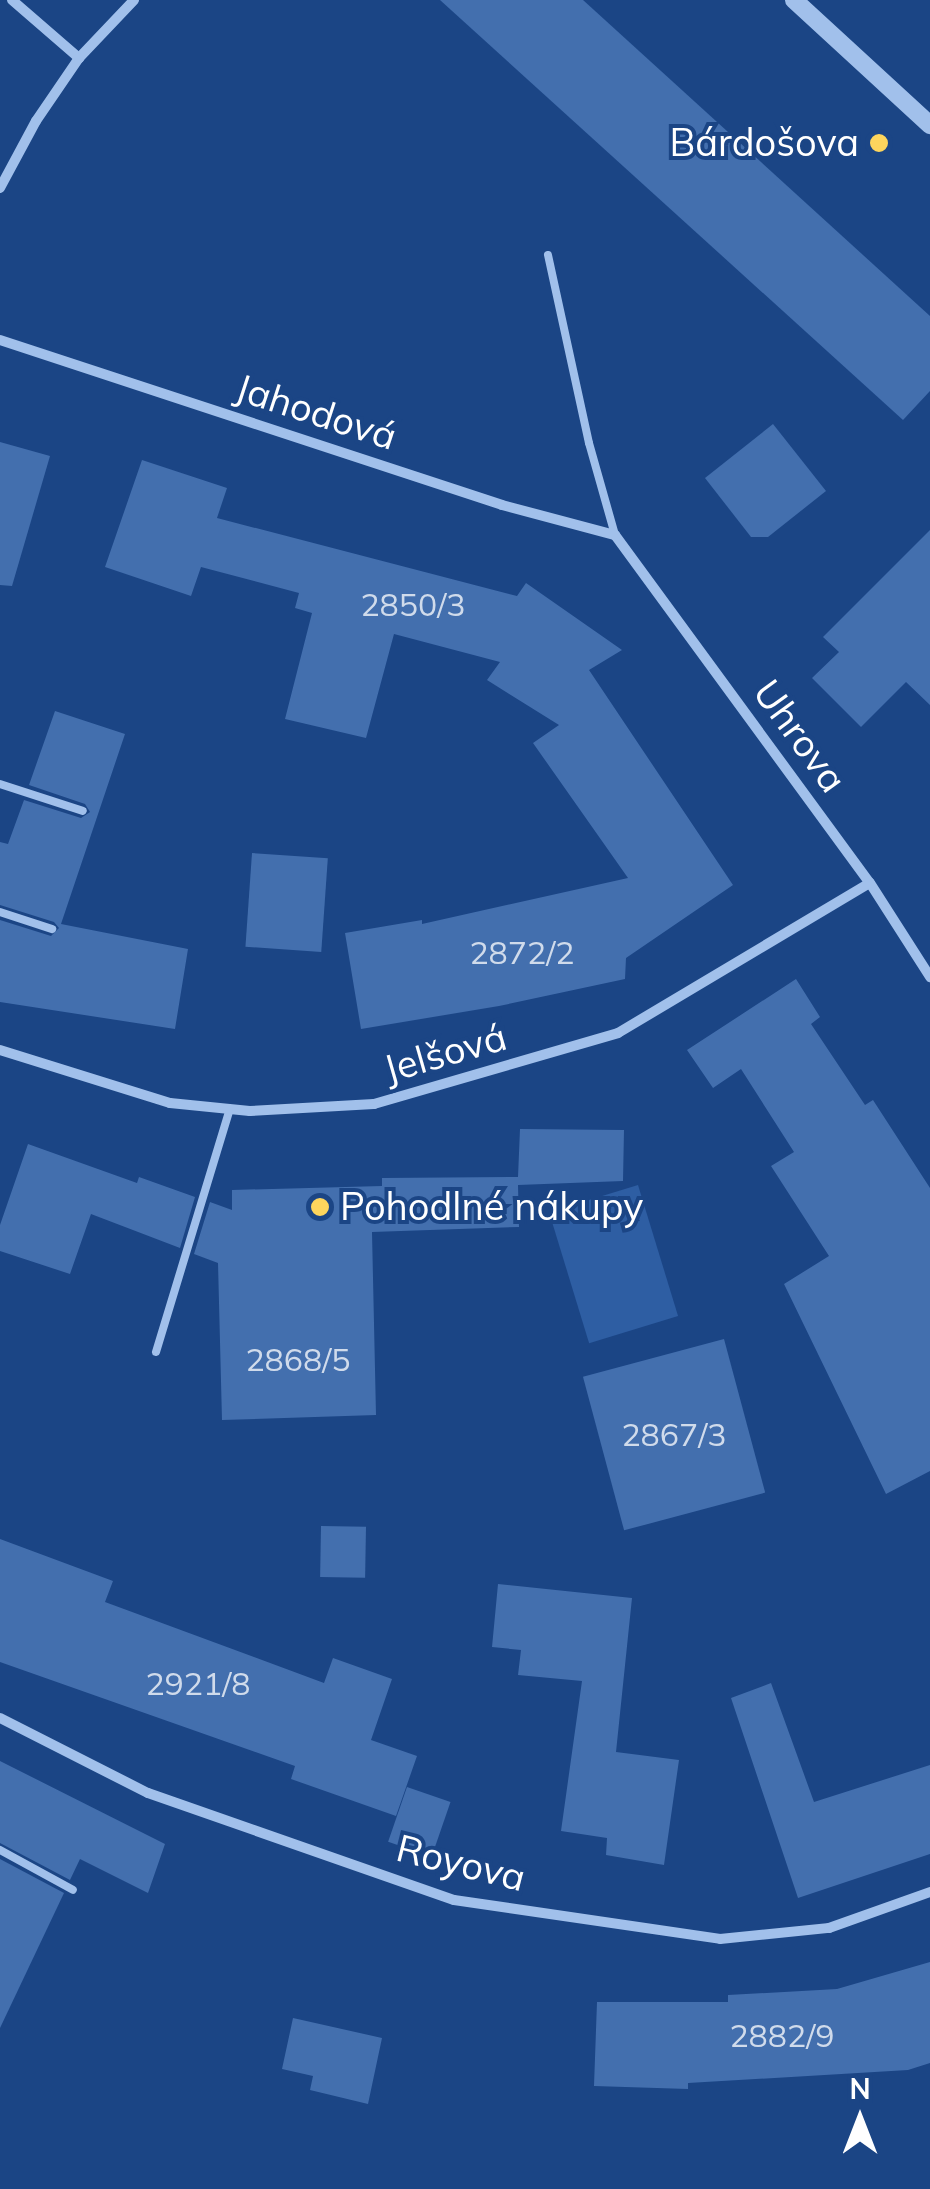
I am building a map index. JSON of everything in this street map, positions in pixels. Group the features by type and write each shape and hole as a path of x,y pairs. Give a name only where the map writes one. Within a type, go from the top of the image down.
{"street":[{"path":"12,0 79,58"},
{"path":"0,188 36,121 79,58 134,0"},
{"path":"794,0 930,125"},
{"name":"Jahodová","path":"0,340 502,505 616,535"},
{"name":"Uhrova","path":"616,535 870,883 930,977"},
{"name":"Jelšová","path":"0,1050 170,1103 230,1110 374,1104 618,1033 870,883"},
{"name":"Royova","path":"0,1718 148,1793 454,1900 720,1939 828,1928 930,1892"}],"lane":[{"path":"548,254 589,443 616,535"},
{"path":"0,784 83,812"},
{"path":"0,912 52,929"},
{"path":"156,1352 230,1110"},
{"path":"0,1850 74,1890"}],"shaded area":[{"path":"638,1185 678,1316 589,1343 549,1212"}],"building":[{"path":"440,0 583,0 930,316 930,391 903,420"},
{"path":"773,424 826,491 768,537 751,537 705,478"},
{"path":"0,442 50,456 12,586 0,585"},
{"path":"142,460 227,488 217,518 517,596 526,583 622,650 589,670 733,885 626,958 625,979 499,1006 361,1029 345,933 422,920 422,924 628,878 533,743 559,725 487,680 500,662 394,634 366,738 285,719 312,613 295,608 299,593 201,567 191,596 105,567"},
{"path":"930,530 930,705 906,682 861,727 812,678 839,652 823,637"},
{"path":"55,711 125,734 61,924 188,949 175,1029 0,1002 0,920 51,936 59,928 54,922 0,905 0,842 8,844 24,800 81,818 90,812 85,804 29,785"},
{"path":"252,853 328,858 321,952 245,947"},
{"path":"796,979 820,1017 811,1024 865,1105 873,1100 930,1188 930,1471 886,1494 784,1284 829,1256 771,1166 794,1152 741,1069 713,1088 687,1050"},
{"path":"520,1129 624,1130 623,1181 518,1185 519,1227 372,1232 376,1415 222,1420 218,1263 194,1254 210,1202 232,1210 232,1190 382,1186 382,1178 518,1177"},
{"path":"28,1144 137,1183 139,1177 195,1197 180,1248 91,1214 70,1274 0,1251 0,1225"},
{"path":"724,1339 765,1493 624,1530 583,1377"},
{"path":"321,1526 366,1527 365,1578 320,1577"},
{"path":"0,1539 113,1581 105,1602 324,1683 333,1658 392,1679 371,1740 417,1756 396,1816 291,1779 295,1766 0,1662"},
{"path":"498,1584 632,1598 616,1752 679,1760 664,1865 606,1855 607,1838 561,1831 582,1681 518,1675 521,1650 492,1647"},
{"path":"771,1683 814,1802 930,1765 930,1854 798,1898 731,1698"},
{"path":"0,1761 165,1844 148,1893 80,1859 70,1880 0,1843"},
{"path":"407,1787 450,1802 432,1857 388,1842"},
{"path":"0,1859 64,1893 0,2028"},
{"path":"930,1962 930,2063 908,2070 688,2083 688,2089 594,2086 597,2002 728,2002 728,1995 837,1989"},
{"path":"293,2018 382,2038 368,2104 310,2090 313,2076 282,2069"}],"place":[{"name":"Bárdošova","path":"879,143"},
{"name":"Pohodlné nákupy","path":"320,1207"}]}
